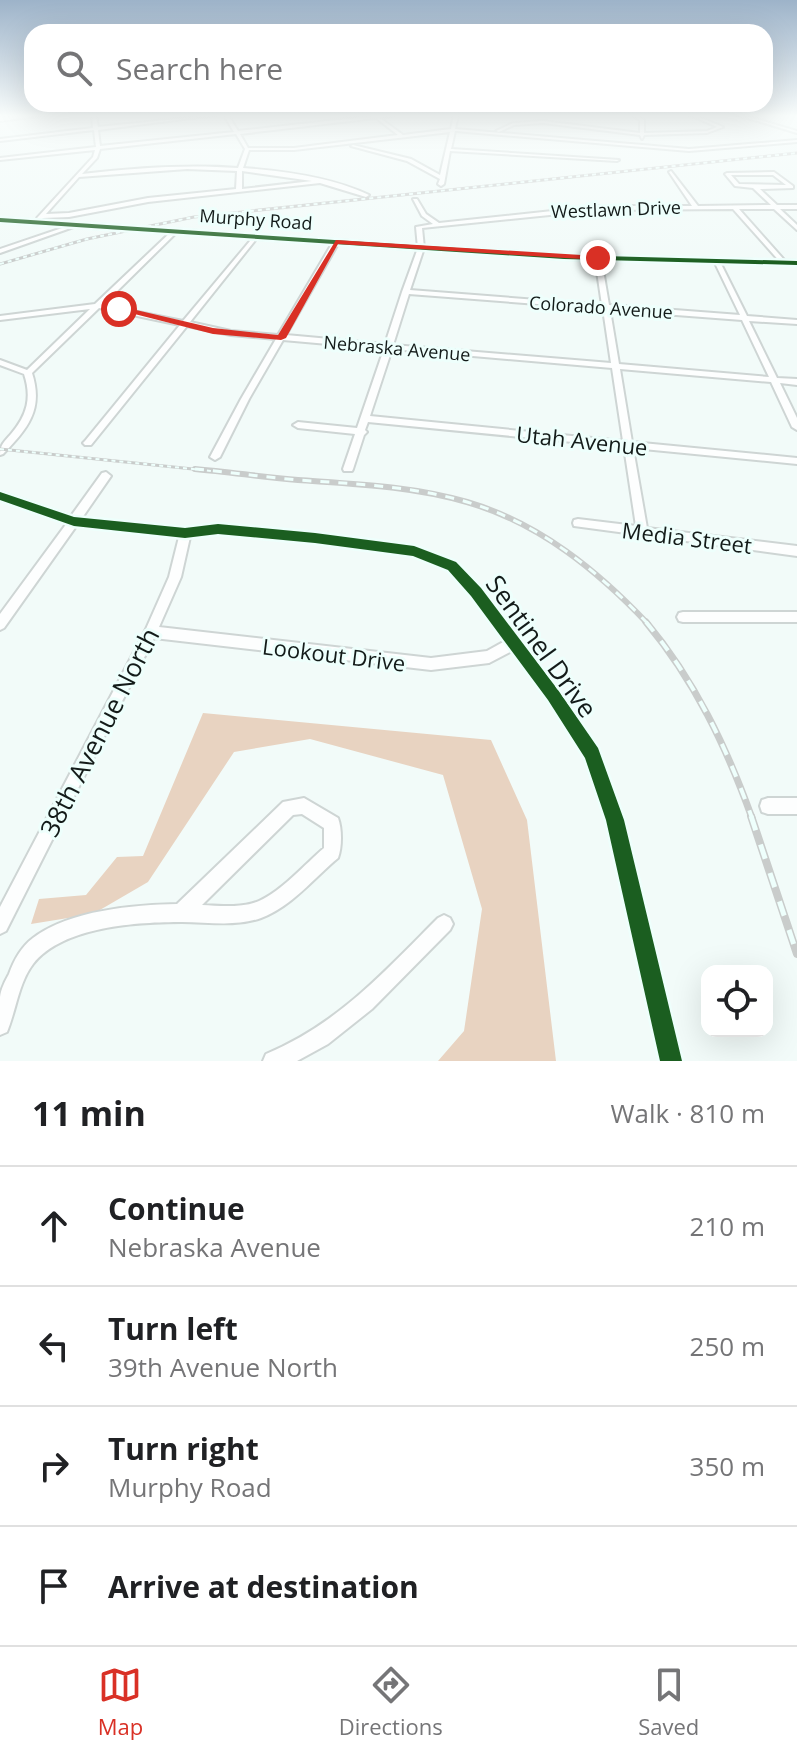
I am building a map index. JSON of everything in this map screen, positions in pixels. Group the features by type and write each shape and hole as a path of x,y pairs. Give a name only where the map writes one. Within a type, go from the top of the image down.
{"main road":[{"name":"Murphy Road","path":"0,220 39,219 76,225 598,258 797,263"}],"street":[{"path":"39,219 88,165"},
{"path":"239,191 241,165"},
{"path":"413,165 442,178"},
{"path":"441,186 445,165"},
{"path":"78,176 135,170 240,168 294,173 366,195"},
{"path":"671,172 695,206"},
{"path":"755,187 791,187 774,173 727,174 737,185 755,187 797,228"},
{"path":"39,219 148,200 324,180"},
{"path":"415,200 424,215 436,223"},
{"path":"733,206 784,263"},
{"name":"Westlawn Drive","path":"436,223 560,210 797,207"},
{"path":"348,469 421,248 419,227 436,223"},
{"path":"0,251 76,225"},
{"path":"28,373 175,231"},
{"path":"88,443 255,237"},
{"path":"215,457 336,242"},
{"path":"598,258 642,531"},
{"path":"717,261 797,427"},
{"name":"Colorado Avenue","path":"405,292 797,322"},
{"name":"Nebraska Avenue","path":"0,318 99,306 183,325 281,338 797,382"},
{"path":"0,362 28,373"},
{"path":"0,452 24,426 33,407 35,396 28,373"},
{"name":"Utah Avenue","path":"366,419 797,461"},
{"path":"298,425 362,432"},
{"path":"0,624 106,476"},
{"name":"Sentinel Drive","path":"0,496 74,521 185,533 218,529 315,538 414,551 452,566 553,695 592,754 615,820 671,1061"},
{"name":"Media Street","path":"578,523 797,551"},
{"name":"38th Avenue North","path":"0,925 151,632 175,577 185,533"},
{"path":"683,617 797,617"},
{"name":"Lookout Drive","path":"151,632 431,664 489,657 513,644"},
{"path":"0,1025 26,958 37,946 65,931 119,917 181,913 231,915 264,909 332,852 332,824 304,806 289,808 181,913"},
{"path":"768,806 797,806"},
{"path":"273,1061 317,1039 363,1004 444,924"}],"shaded area":[{"path":"203,713 491,740 527,820 556,1061 438,1061 464,1031 482,909 443,775 310,739 234,752 148,882 93,914 31,924 39,899 86,895 117,857 143,856"}],"railway":[{"path":"0,264 87,239 194,217 689,165"},
{"path":"0,449 212,471"},
{"path":"195,469 404,489 467,502 518,522 565,551 608,585 646,622"},
{"path":"646,622 680,667 708,715 752,818"},
{"path":"751,816 797,954"}],"cycle path":[{"path":"0,220 564,257 797,263"},
{"path":"0,496 74,521 185,533 218,529 315,538 414,551 452,566 476,592 553,695 592,754 615,820 671,1061"}],"route":[{"path":"119,309 213,331 281,338 336,242 598,258"}]}
